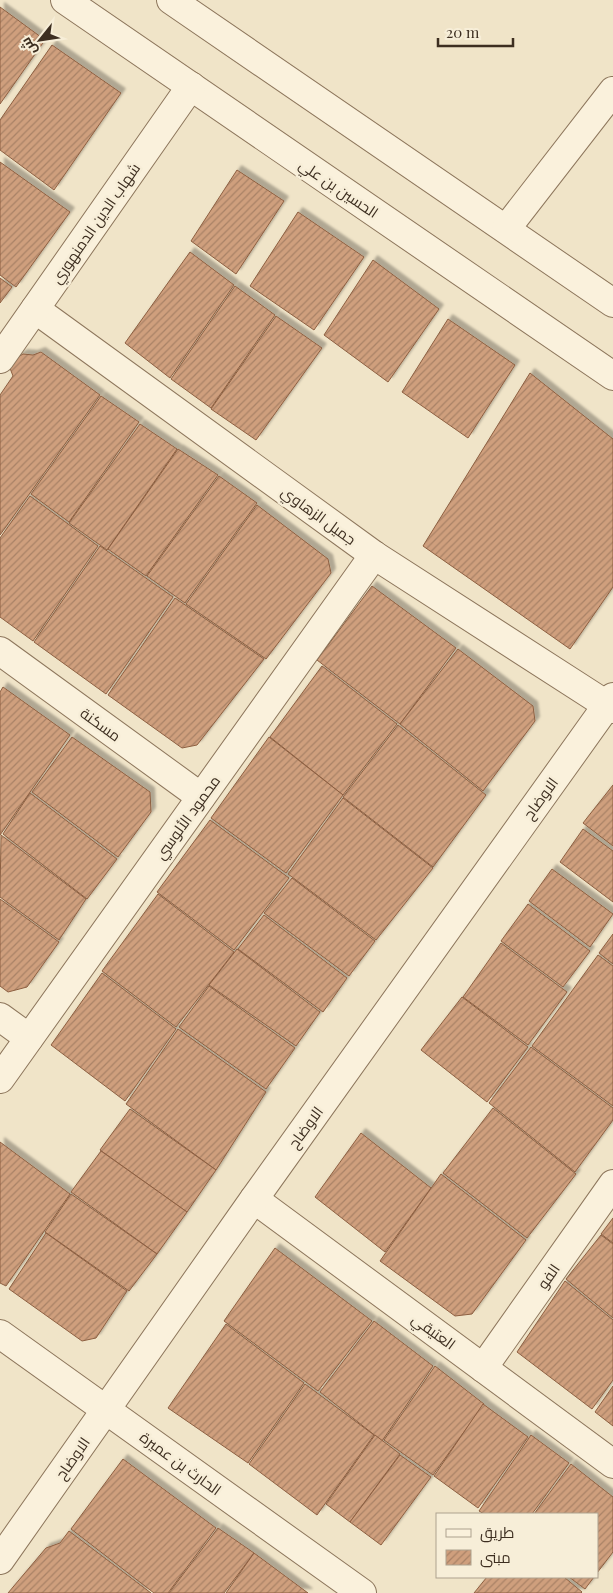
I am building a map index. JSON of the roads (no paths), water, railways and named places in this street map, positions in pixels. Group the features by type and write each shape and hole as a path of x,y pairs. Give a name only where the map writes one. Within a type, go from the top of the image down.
{"street":[{"name":"الحسين بن علي","path":"65,0 613,376"},
{"path":"171,0 613,303"},
{"name":"شهاب الدين الدمنهوري","path":"0,359 191,86"},
{"path":"506,229 613,91"},
{"name":"جميل الزهاوي","path":"35,308 374,555 611,703"},
{"name":"محمود الألوسي","path":"0,1079 374,555"},
{"name":"مسكنة","path":"0,651 201,797"},
{"name":"الاوضاح","path":"0,1560 254,1199 611,703"},
{"path":"0,1017 29,1038"},
{"name":"الفو","path":"483,1368 613,1184"},
{"name":"العتيقي","path":"254,1199 613,1464"},
{"name":"الحارث بن عميرة","path":"0,1334 362,1593"}]}
